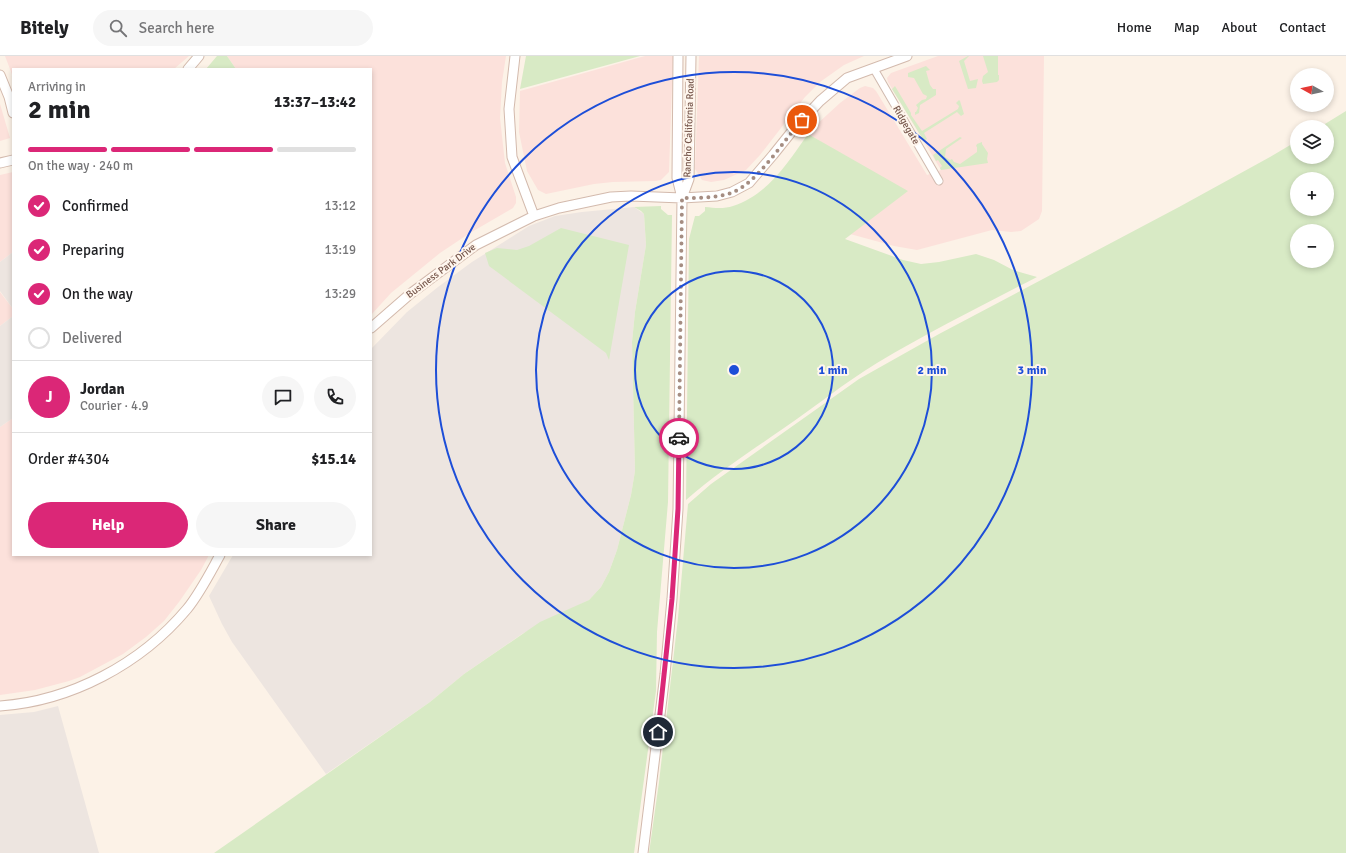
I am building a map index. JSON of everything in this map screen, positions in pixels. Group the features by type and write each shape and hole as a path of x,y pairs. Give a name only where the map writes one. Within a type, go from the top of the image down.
{"street":[{"path":"189,68 199,56"},
{"path":"515,56 509,109 512,158 534,216"},
{"name":"Rancho California Road","path":"643,853 665,674 678,509 682,198 677,178 678,56"},
{"name":"Rancho California Road","path":"682,198 689,179 691,56"},
{"name":"Business Park Drive","path":"372,327 410,294 476,245 534,216 559,208 611,197 631,196 682,198 717,196 732,192 749,183 820,101 847,78 908,56"},
{"name":"Ridgegate","path":"874,68 939,181"},
{"path":"0,75 12,109"},
{"path":"0,163 12,160"},
{"path":"0,706 17,705 59,695 96,680 122,666 160,637 187,609 219,556"}],"shaded area":[{"path":"5,56 189,56 175,68 12,68 12,74"},
{"path":"227,56 506,56 502,82 500,118 505,163 516,197 516,203 513,208 470,233 440,253 391,293 372,314 372,68 235,68"},
{"path":"645,56 673,56 669,172 661,180 656,181 594,184 546,194 538,190 527,171 519,132 520,91"},
{"path":"699,56 864,56 844,65 820,82 805,97 760,155 746,170 724,180 711,182 702,180 695,169"},
{"path":"938,56 1044,56 1042,211 1039,219 1021,231 1011,232 992,230 917,250 894,246 850,234 823,143 808,134 840,103 860,88 865,86 873,88 927,175 941,170 887,78 891,73"},
{"path":"0,104 10,138 0,141"},
{"path":"12,172 12,253 0,262 0,175"},
{"path":"634,207 644,214 646,245 635,312 632,342 635,471 631,495 617,550 609,572 601,587 589,600 522,634 464,674 430,702 326,774 232,642 209,596 232,556 372,556 372,348 407,312 472,262 529,226 555,216"},
{"path":"12,253 12,308 0,291 0,262"},
{"path":"0,292 12,308 12,317 0,326"},
{"path":"12,317 12,419 0,427 0,326"},
{"path":"12,419 12,556 208,556 201,570 164,621 123,654 80,677 69,681 35,690 0,695 0,427"},
{"path":"58,706 99,853 0,853 0,715 34,712"}],"green space":[{"path":"217,56 227,56 235,68 207,68"},
{"path":"526,56 640,56 520,89"},
{"path":"968,56 964,61 970,81 978,79 976,88 968,89 959,61"},
{"path":"983,56 998,56 999,80 997,82 983,84 983,76 988,72"},
{"path":"926,66 930,70 926,71 930,85 933,89 936,89 936,95 920,105 919,113 915,115 918,108 916,105 922,100 926,99 927,96 923,94 914,78 908,77 908,73"},
{"path":"895,86 911,115 922,131 958,109 959,106 956,103 959,100 964,114 961,116 957,112 924,133 927,139 924,141 892,89"},
{"path":"1346,111 1346,853 649,853 659,782 678,618 688,504 711,484 859,379 939,334 1290,145 1290,164 1334,164 1334,120 1331,120"},
{"path":"808,134 908,191 845,239 903,260 921,264 939,262 976,254 994,260 1013,270 1037,277 936,330 865,371 734,462 686,500 689,239 695,216 699,216 705,211 705,207 730,207 757,194 767,186 785,166"},
{"path":"960,137 962,138 946,149 945,157 960,164 977,152 977,144 982,142 988,153 988,163 941,170 940,168 942,166 938,160 936,161 933,155"},
{"path":"661,206 661,209 668,215 672,215 668,502 657,632 656,691 634,853 214,853 430,702 464,674 540,622 589,600 601,587 609,572 617,550 631,495 635,471 632,342 635,312 646,245 644,214 634,207"},
{"path":"561,228 629,245 609,360 606,353 489,266 485,253 497,248 517,250 529,246"}],"way so far":[{"path":"679,438 682,198 717,196 732,192 749,183 802,120"}],"route":[{"path":"658,732 672,599 678,509 679,438"}]}
